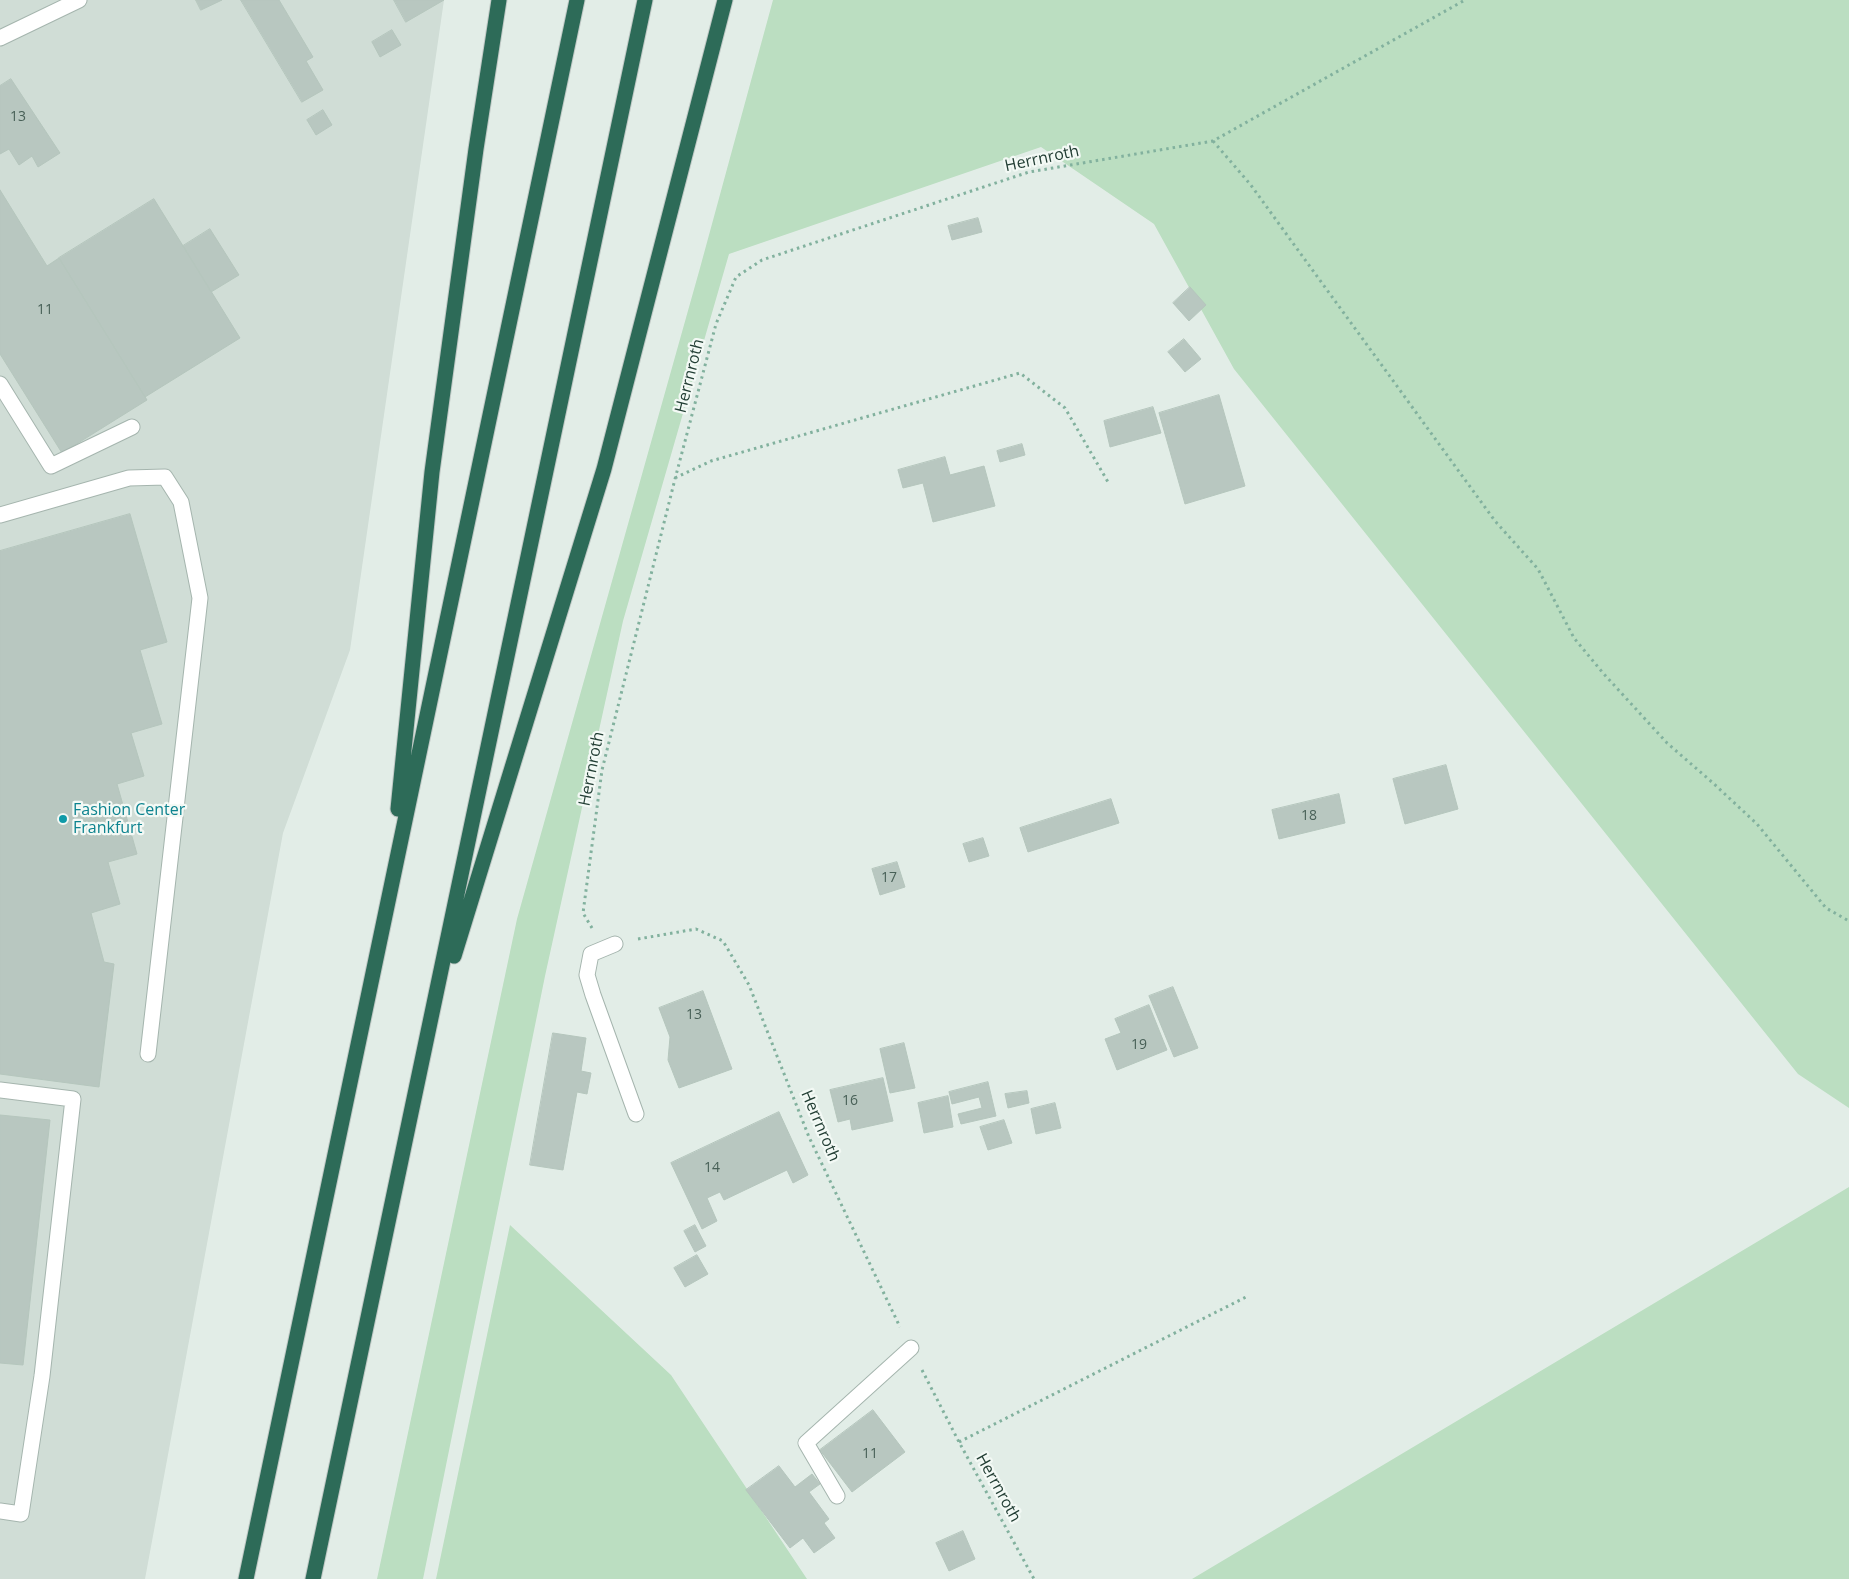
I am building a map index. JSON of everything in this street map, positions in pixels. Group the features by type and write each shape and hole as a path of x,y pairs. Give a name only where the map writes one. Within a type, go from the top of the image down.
{"highway":[{"path":"389,890 432,472 476,149 499,0"},
{"path":"246,1579 577,0"},
{"path":"313,1579 645,0"},
{"path":"427,1044 604,469 725,0"}],"street":[{"path":"0,38 79,0"},
{"path":"0,384 51,466 132,428"},
{"path":"0,515 129,478 165,477 181,502 200,598 148,1054"},
{"path":"615,944 592,954 587,975 636,1114"},
{"path":"0,1090 73,1099 42,1376 21,1514 0,1511"},
{"path":"837,1496 806,1443 910,1348"}],"path":[{"name":"Herrnroth","path":"1034,1579 910,1348 809,1137 749,985 723,941 696,929 615,944 596,934 583,913 602,770 716,324 736,277 762,260 1029,172 1213,141 1465,0"},
{"path":"1213,141 1250,184 1495,521 1538,569 1574,638 1667,743 1714,783 1757,824 1826,908 1849,921"},
{"path":"675,479 711,461 1020,373 1065,408 1108,482"},
{"path":"959,1442 1246,1297"}],"shaded area":[{"path":"0,0 444,0 350,650 283,833 145,1579 0,1579"}],"green space":[{"path":"773,0 1849,0 1849,1108 1798,1074 1234,369 1154,224 1041,147 729,254 623,621 545,976 423,1579 377,1579 517,919 700,268"},
{"path":"1849,1187 1849,1579 1192,1579"},
{"path":"510,1225 671,1375 807,1579 436,1579"}],"building":[{"path":"196,0 222,0 201,10"},
{"path":"241,0 279,0 313,57 306,61 323,90 302,102"},
{"path":"394,0 444,0 406,22"},
{"path":"392,30 401,45 380,57 372,42"},
{"path":"11,79 60,153 38,167 32,156 19,165 9,149 0,154 0,86"},
{"path":"323,110 332,125 316,135 307,120"},
{"path":"0,190 47,266 59,258 147,400 62,453 0,354"},
{"path":"154,199 240,338 145,397 59,258"},
{"path":"978,218 982,232 952,240 948,226"},
{"path":"210,229 239,275 211,292 183,246"},
{"path":"1190,287 1206,305 1189,321 1173,303"},
{"path":"1184,339 1201,359 1185,372 1168,352"},
{"path":"1219,395 1245,486 1185,504 1159,413"},
{"path":"1153,407 1161,433 1110,447 1104,421"},
{"path":"1022,444 1025,455 1000,462 997,451"},
{"path":"945,457 950,475 984,466 995,506 933,522 923,483 903,488 898,470"},
{"name":"Fashion Center Frankfurt","path":"130,514 167,642 140,650 162,724 131,733 144,776 117,784 137,854 108,862 120,904 91,913 104,962 114,964 99,1087 0,1074 0,551"},
{"path":"1446,765 1458,809 1405,824 1393,779"},
{"path":"1339,794 1345,823 1279,839 1272,810"},
{"path":"1111,799 1119,823 1028,852 1020,828"},
{"path":"983,838 989,856 969,862 963,844"},
{"path":"897,862 905,887 880,895 872,869"},
{"path":"1173,987 1198,1048 1174,1057 1149,996"},
{"path":"703,991 732,1069 679,1088 668,1060 670,1037 659,1008"},
{"path":"1149,1005 1167,1050 1117,1070 1105,1039 1121,1033 1115,1019"},
{"path":"553,1033 586,1038 581,1071 591,1073 587,1094 577,1092 563,1170 530,1165"},
{"path":"904,1043 915,1088 890,1093 880,1049"},
{"path":"883,1078 893,1121 852,1130 850,1119 838,1122 830,1090"},
{"path":"988,1082 996,1116 961,1124 958,1114 982,1108 979,1097 952,1104 949,1092"},
{"path":"1027,1091 1029,1103 1008,1108 1005,1094"},
{"path":"948,1096 953,1127 924,1133 918,1103"},
{"path":"1055,1103 1061,1128 1036,1134 1031,1109"},
{"path":"779,1112 808,1175 793,1183 787,1170 724,1200 720,1192 707,1198 717,1221 702,1229 671,1163"},
{"path":"0,1115 50,1120 23,1365 0,1363"},
{"path":"1004,1120 1012,1143 988,1150 980,1127"},
{"path":"695,1225 706,1246 695,1252 684,1231"},
{"path":"697,1255 708,1274 685,1287 674,1268"},
{"path":"873,1410 905,1452 852,1492 820,1450"},
{"path":"779,1466 795,1487 812,1474 820,1484 809,1492 829,1519 824,1523 835,1538 814,1553 803,1538 790,1548 746,1490"},
{"path":"963,1531 975,1559 949,1571 936,1543"}],"place":[{"name":"Fashion Center Frankfurt","path":"63,819"}]}
